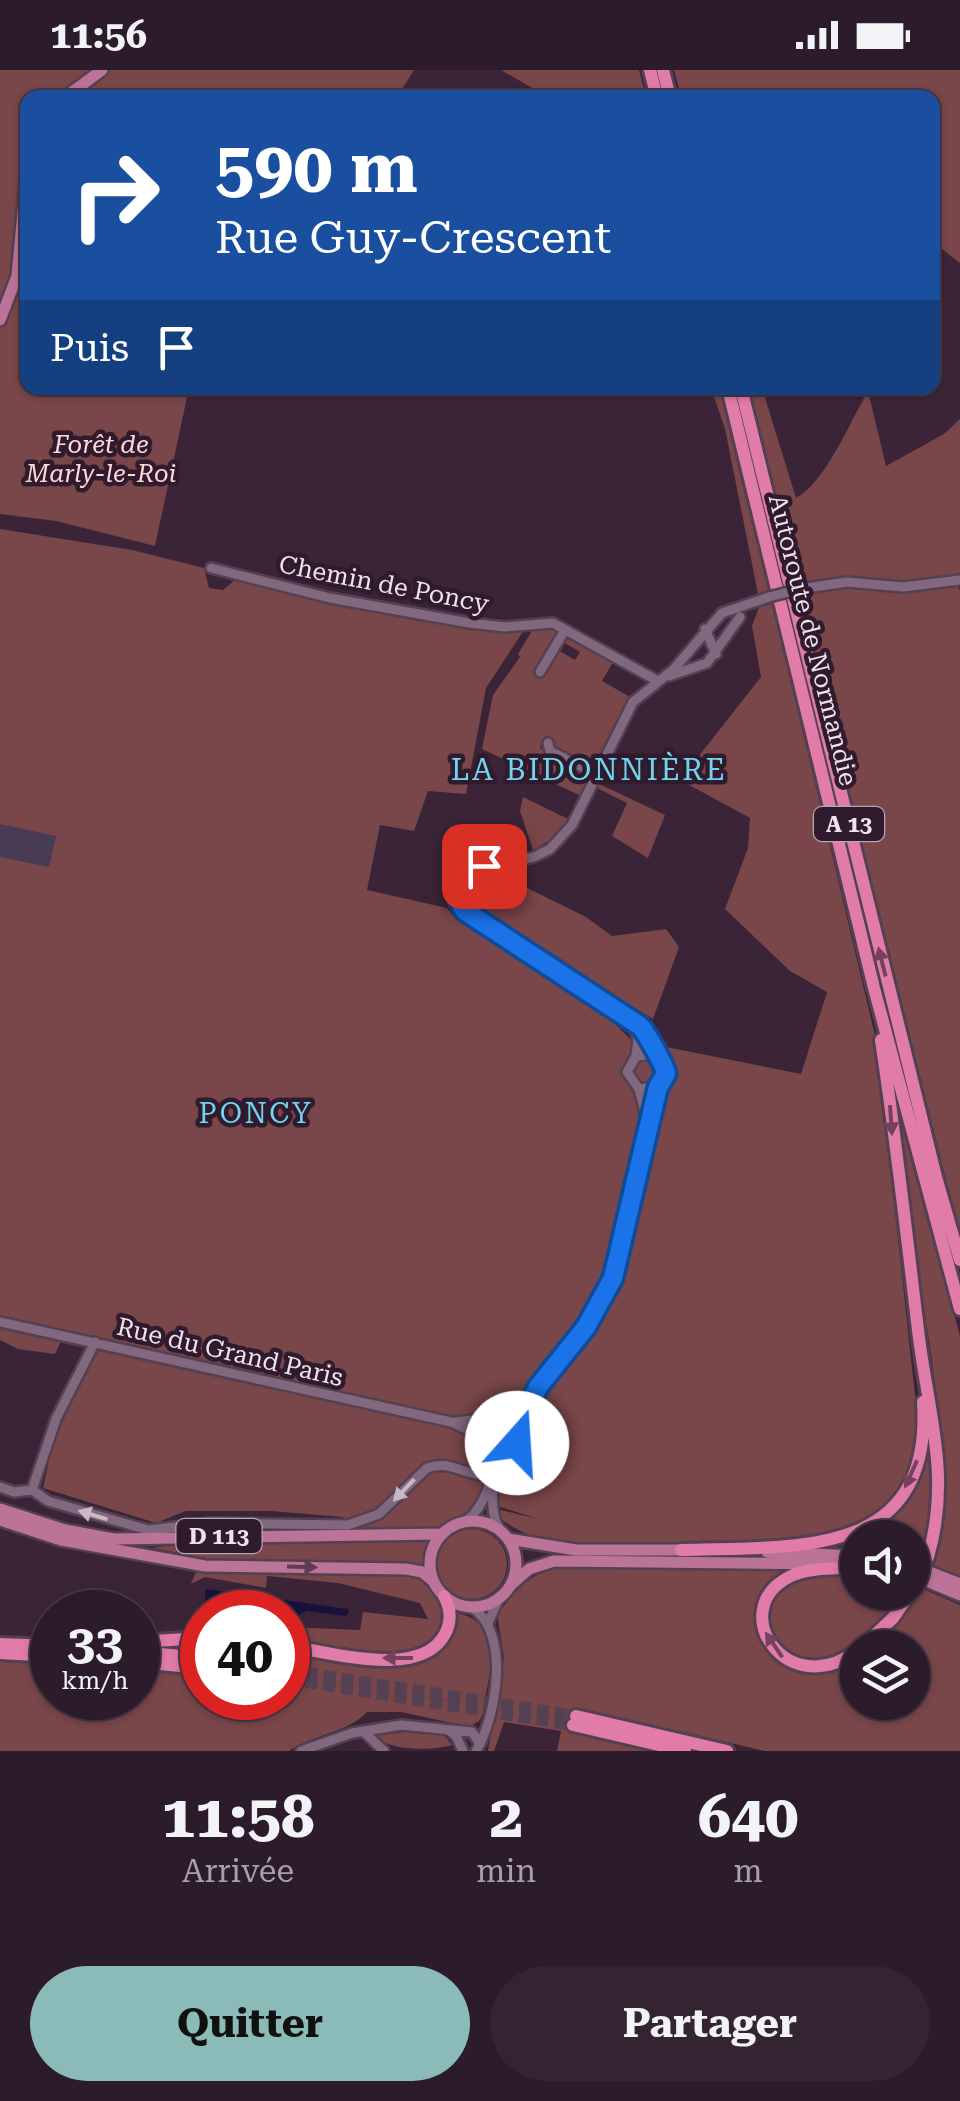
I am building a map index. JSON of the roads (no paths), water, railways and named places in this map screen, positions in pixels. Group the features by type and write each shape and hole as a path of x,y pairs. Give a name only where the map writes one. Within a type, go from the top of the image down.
{"highway":[{"name":"Autoroute de Normandie","path":"730,395 874,988 960,1309"},
{"name":"Autoroute de Normandie","path":"743,395 905,1054 960,1260"},
{"path":"874,988 920,1344 939,1453 940,1507 930,1549"},
{"path":"681,1550 816,1545 846,1538 877,1521 898,1500 913,1476 923,1445 920,1344"},
{"path":"840,1568 786,1578 770,1594 763,1611 763,1628 781,1658 796,1665 815,1668 840,1660"},
{"path":"310,1649 395,1660 420,1657 436,1646 448,1628 450,1610 444,1596"},
{"path":"880,1630 899,1610"},
{"path":"0,1644 30,1644"},
{"path":"0,1653 30,1655"},
{"path":"686,1751 574,1721 727,1751"}],"main road":[{"path":"75,90 102,70"},
{"path":"0,320 18,276 20,253"},
{"name":"D 113","path":"0,1510 65,1530 114,1539 442,1534"},
{"name":"D 113","path":"0,1520 61,1540 205,1566 406,1569 422,1572 433,1581"},
{"path":"840,1555 576,1550 504,1534 482,1522 466,1522 442,1534 430,1557 433,1581 444,1596 471,1607 500,1598 541,1564 585,1559 840,1566"},
{"path":"504,1534 516,1562 511,1585"},
{"path":"930,1573 960,1584"},
{"path":"930,1582 960,1595"}],"street":[{"name":"Chemin de Poncy","path":"212,568 330,598 434,617 505,627 553,624 659,679"},
{"path":"466,1522 482,1504 489,1476 488,1418 504,1412 538,1387 586,1327 613,1278 665,1067 654,1054 644,1030 465,911 458,894 465,876 484,866 534,857 550,849 572,825 633,702 684,659 722,612 800,589 847,582 902,587 960,580"},
{"path":"659,679 699,667 716,654 740,617"},
{"path":"705,629 716,654"},
{"path":"540,672 565,630"},
{"path":"548,744 550,751 596,774"},
{"path":"634,1024 638,1040 628,1072 631,1083 639,1089 648,1127"},
{"path":"636,1056 654,1054"},
{"path":"639,1089 658,1087"},
{"name":"Rue du Grand Paris","path":"0,1322 410,1414 451,1422 488,1418"},
{"path":"32,1490 56,1419 95,1342"},
{"path":"504,1534 492,1506 500,1465 508,1449 520,1439 538,1387"},
{"path":"504,1412 517,1418 521,1427"},
{"name":"Rue du Grand Paris","path":"451,1422 488,1442"},
{"path":"488,1442 508,1449"},
{"path":"0,1487 14,1492 32,1490 48,1501 148,1530 210,1523 348,1524 379,1514 426,1468 435,1464 489,1476"},
{"path":"489,1622 500,1598"},
{"path":"301,1751 363,1731 410,1724 445,1729 478,1747 488,1718 498,1660 489,1622 471,1607"},
{"path":"463,1742 488,1718"},
{"path":"363,1731 384,1751"}],"tunnel":[{"path":"310,1674 576,1716"},
{"path":"310,1683 573,1725"}],"district":[{"name":"LA BIDONNIÈRE","path":"589,769"},
{"name":"PONCY","path":"256,1113"}],"park label":[{"name":"Forêt de Marly-le-Roi","path":"101,458"}]}
